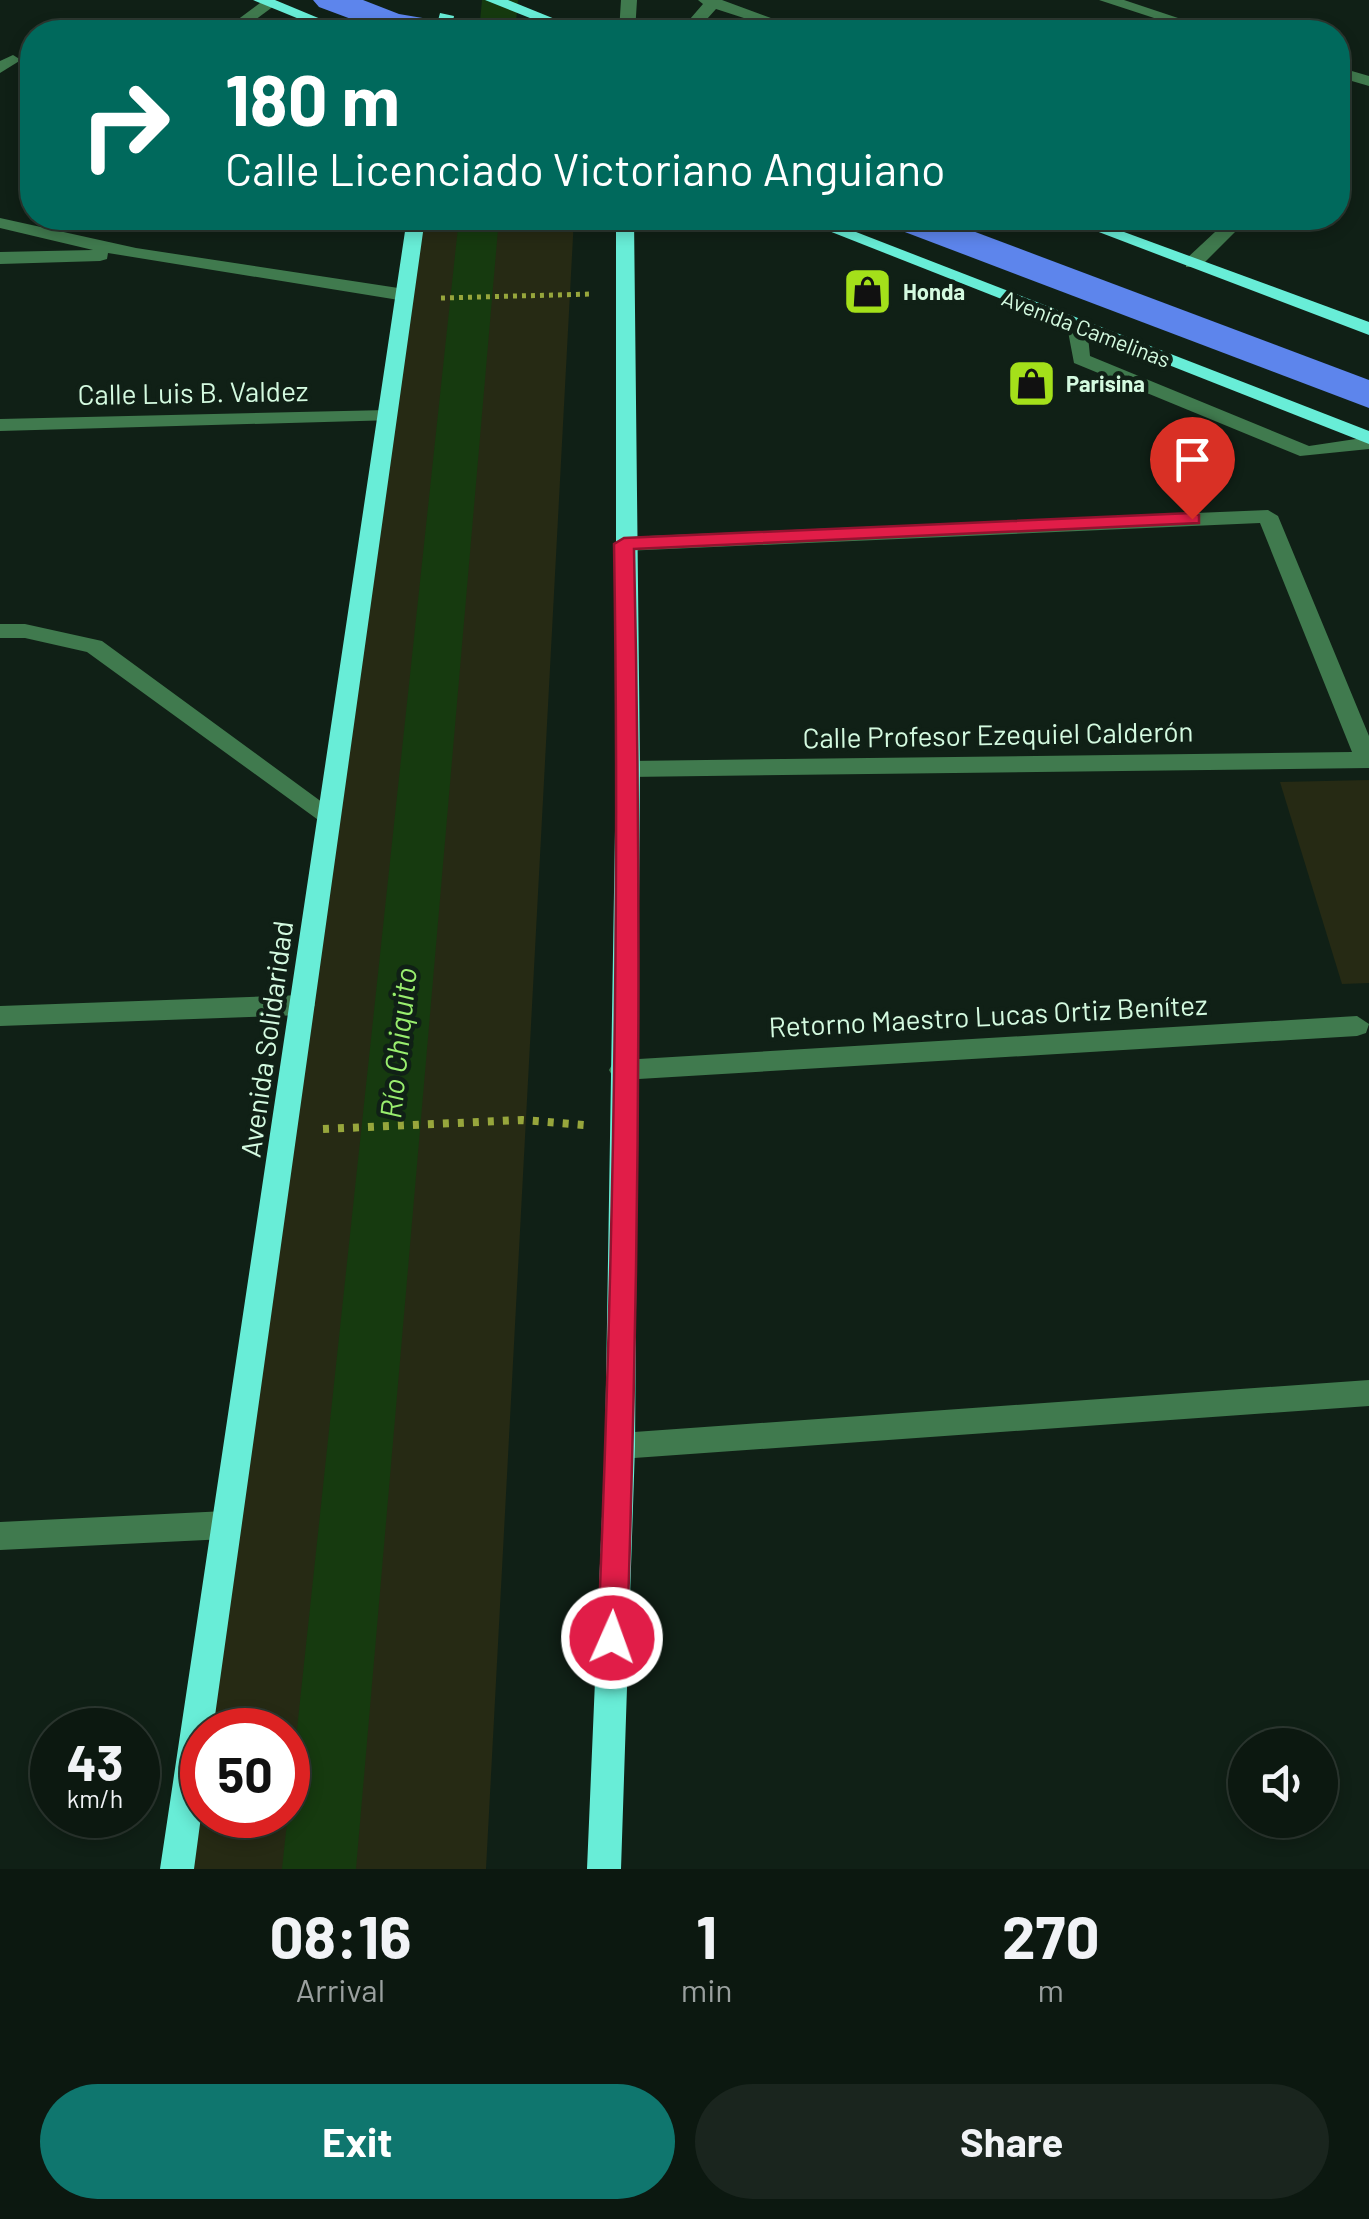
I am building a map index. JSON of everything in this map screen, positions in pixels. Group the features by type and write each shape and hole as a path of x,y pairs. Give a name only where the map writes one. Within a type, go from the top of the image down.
{"highway":[{"path":"331,0 383,20"},
{"path":"404,0 450,20"},
{"name":"Avenida Camelinas","path":"935,230 1369,394"},
{"path":"1040,230 1367,332"}],"main road":[{"path":"265,2 312,20"},
{"name":"Avenida Solidaridad","path":"177,1869 414,230"},
{"path":"604,1869 620,1446 628,770 625,230"},
{"name":"Avenida Camelinas","path":"835,230 1369,441"},
{"path":"1103,230 1367,332"}],"street":[{"path":"706,0 768,20"},
{"path":"1108,0 1173,20"},
{"path":"700,20 714,1"},
{"path":"243,20 265,2"},
{"path":"31,230 136,254 405,295"},
{"path":"1192,263 1227,230"},
{"path":"0,258 136,254"},
{"path":"1077,326 1081,359 1308,452 1369,441"},
{"name":"Calle Luis B. Valdez","path":"0,425 388,416"},
{"path":"624,544 1268,516 1368,760"},
{"path":"0,632 25,631 94,646 330,816"},
{"name":"Calle Profesor Ezequiel Calderón","path":"628,770 1368,760"},
{"path":"0,1016 302,1005"},
{"name":"Retorno Maestro Lucas Ortiz Benítez","path":"622,1070 1357,1026"},
{"path":"620,1446 1369,1393"},
{"path":"0,1536 226,1526"}],"path":[{"path":"441,298 555,296"},
{"path":"318,1130 522,1120 622,1128"}],"green space":[{"path":"409,230 573,230 486,1869 165,1869 180,1768 180,1838 310,1838 310,1708 189,1708"},
{"path":"1369,780 1369,983 1342,984 1280,782"}],"waterway":[{"name":"Río Chiquito","path":"498,20 500,0"},
{"name":"Río Chiquito","path":"319,1869 478,230"}],"place":[{"name":"Honda","path":"868,292"},
{"name":"Parisina","path":"1031,384"}],"route":[{"path":"612,1638 620,1446 628,770 624,544 1192,519"}]}
